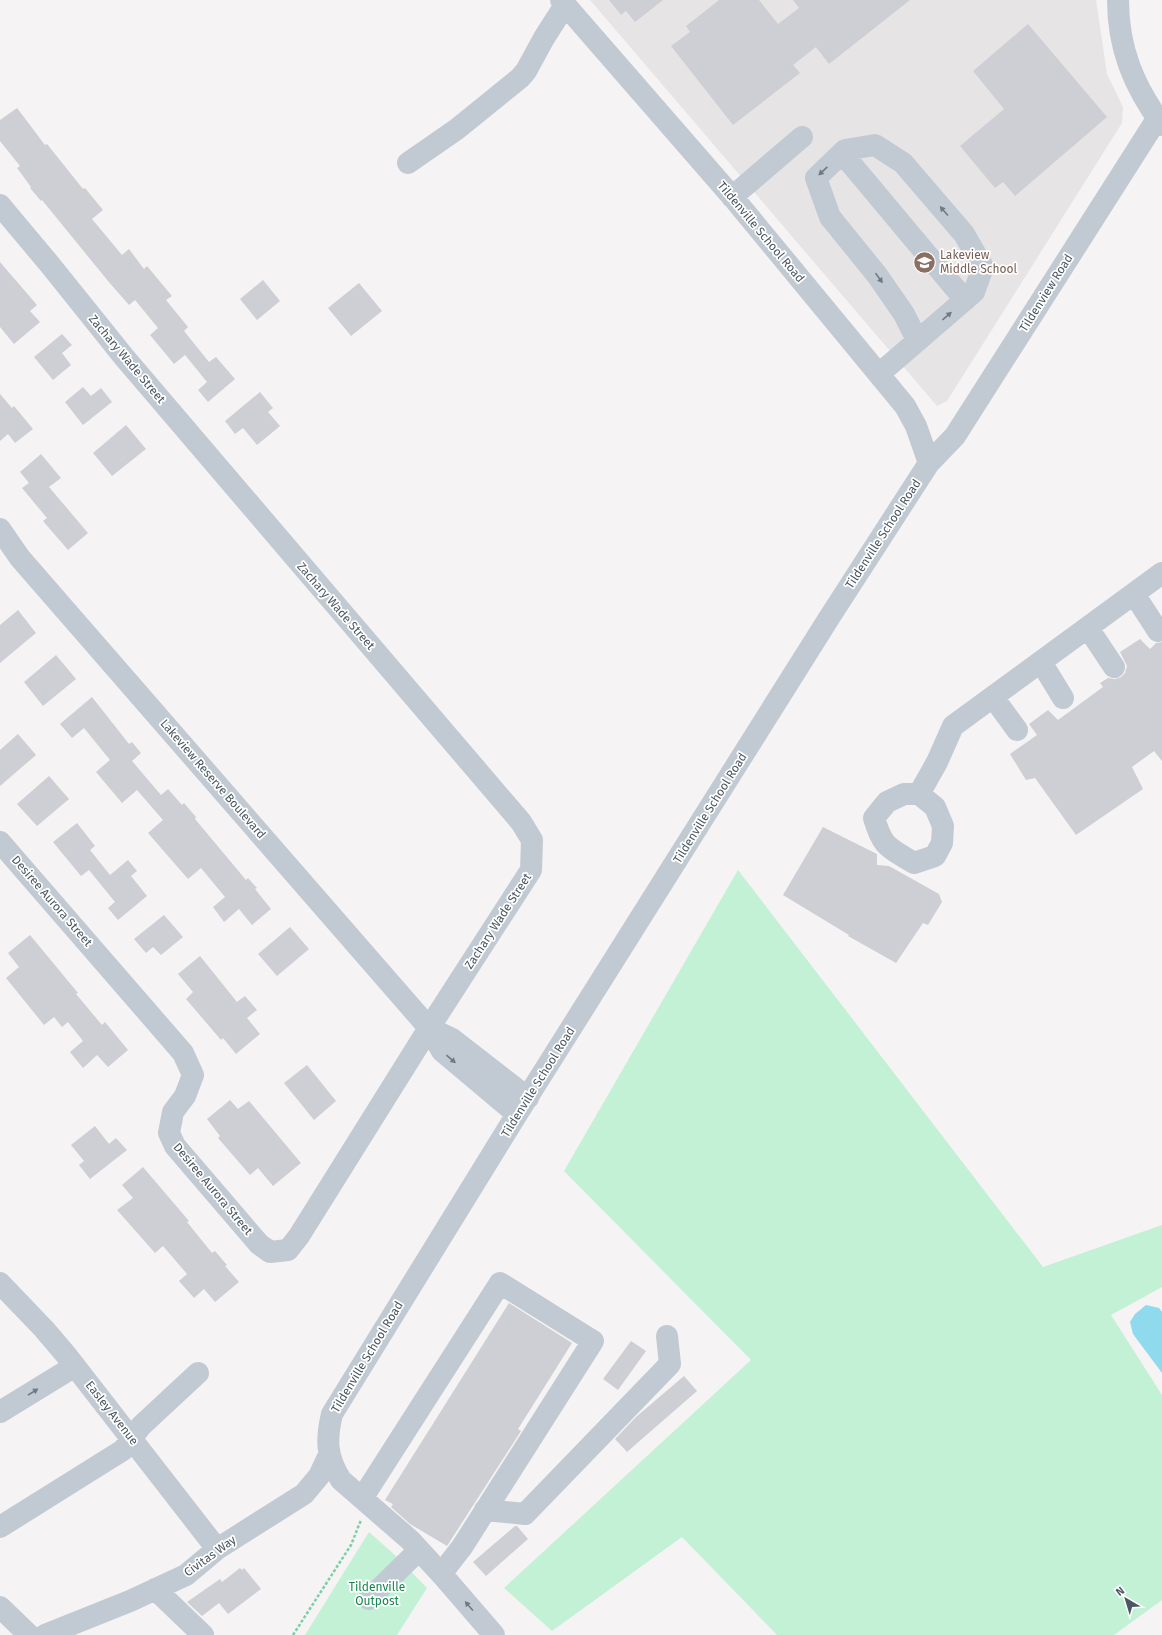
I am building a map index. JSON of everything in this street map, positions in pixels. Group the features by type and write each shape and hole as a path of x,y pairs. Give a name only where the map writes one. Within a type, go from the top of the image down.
{"street":[{"path":"1118,0 1118,22 1122,45 1132,73 1160,122"},
{"path":"408,163 457,129 520,78 526,71 563,3"},
{"name":"Tildenville School Road","path":"494,1635 443,1576 418,1550 362,1507 341,1480 334,1470 329,1455 328,1433 332,1414 523,1106 825,625 929,463 916,426 905,406 732,197 563,3"},
{"name":"Tildenview Road","path":"929,463 955,436 1160,122"},
{"path":"732,197 802,137"},
{"path":"879,374 974,292 983,268 964,234 903,163 875,145 845,150 816,178 830,217 882,282 904,314 917,340"},
{"path":"842,153 965,300"},
{"name":"Zachary Wade Street","path":"0,205 124,357 521,822 532,840 531,870 429,1028"},
{"name":"Lakeview Reserve Boulevard","path":"0,529 20,558 429,1028 442,1051 523,1106"},
{"path":"919,794 937,762 953,726 1162,573"},
{"path":"1134,594 1158,631"},
{"path":"1088,628 1114,667"},
{"path":"1041,662 1063,698"},
{"path":"993,697 1017,730"},
{"name":"Desiree Aurora Street","path":"0,842 184,1053 193,1075 185,1096 173,1112 169,1133 175,1146 259,1244 270,1252 288,1250 299,1236 429,1028"},
{"name":"Easley Avenue","path":"0,1283 44,1329 75,1366 217,1549"},
{"path":"362,1507 500,1283 593,1341 443,1576"},
{"path":"485,1510 525,1514 670,1364 667,1336"},
{"path":"0,1412 75,1366"},
{"path":"0,1527 123,1450 141,1426 198,1373"},
{"name":"Civitas Way","path":"45,1635 186,1575 217,1549 304,1494 319,1476 329,1455"},
{"path":"369,1599 418,1550"},
{"path":"155,1589 203,1635"},
{"path":"0,1607 29,1635"}],"path":[{"path":"293,1635 351,1545 362,1507"}],"shaded area":[{"name":"Lakeview Middle School","path":"590,0 1096,0 1107,74 1123,107 1122,123 947,401 937,406"}],"green space":[{"path":"738,870 1043,1267 1162,1225 1162,1287 1111,1315 1162,1395 1162,1600 1114,1635 777,1635 682,1537 552,1631 504,1588 751,1360 564,1171"},
{"name":"Tildenville Outpost","path":"369,1532 396,1556 427,1588 397,1635 305,1635"}],"water":[{"path":"1146,1305 1159,1308 1162,1312 1162,1373 1133,1334 1130,1322 1135,1314"}],"building":[{"path":"609,0 663,0 635,22 626,11 621,15"},
{"path":"719,0 759,0 778,24 799,8 793,0 910,0 829,64 816,47 793,65 800,73 733,125 671,46 690,32 686,26"},
{"path":"1028,24 1107,117 1015,196 1003,182 995,188 960,146 1004,109 973,71"},
{"path":"17,108 45,145 47,144 83,189 85,188 103,210 92,219 122,255 129,249 144,269 147,266 172,296 166,300 188,327 184,331 209,362 216,357 235,379 208,402 198,390 207,382 185,355 174,364 150,335 158,328 135,300 129,305 42,200 41,201 30,188 31,187 17,168 20,166 0,141 0,120"},
{"path":"0,262 37,305 30,311 40,322 14,344 0,327"},
{"path":"263,280 280,301 257,320 240,299"},
{"path":"359,283 382,311 351,336 328,308"},
{"path":"62,334 72,345 62,353 71,365 53,380 34,357"},
{"path":"83,387 91,396 101,388 112,402 83,425 65,402"},
{"path":"260,392 273,408 268,412 280,426 257,445 243,428 235,434 225,421"},
{"path":"0,394 12,408 14,406 33,429 15,443 8,434 0,441"},
{"path":"126,425 146,449 112,476 93,453"},
{"path":"41,454 61,478 49,487 88,533 68,550 43,521 47,518 22,488 29,483 20,472"},
{"path":"18,610 36,633 0,663 0,625"},
{"path":"1140,639 1150,649 1156,643 1162,642 1162,761 1154,751 1132,767 1143,789 1076,835 1035,778 1026,780 1010,754 1037,735 1029,724 1048,710 1058,720 1103,687 1100,683 1108,678 1115,679 1121,677 1125,673 1127,666 1120,652"},
{"path":"56,655 76,679 43,706 24,682"},
{"path":"92,697 129,744 132,742 141,753 132,761 161,795 168,789 182,805 184,803 196,817 195,819 246,880 248,878 257,888 255,889 271,909 252,925 239,909 224,922 213,907 225,897 201,868 188,879 148,833 163,820 137,790 122,803 96,772 110,760 84,728 72,738 60,724"},
{"path":"18,734 36,755 0,786 0,750"},
{"path":"49,776 69,799 37,826 17,804"},
{"path":"77,823 95,846 90,850 110,875 128,860 137,871 131,876 147,896 118,920 108,908 115,902 89,870 81,876 53,842"},
{"path":"823,827 877,854 877,865 889,866 939,894 942,902 928,925 923,923 896,963 848,936 849,935 783,895"},
{"path":"164,915 183,937 161,955 153,947 146,953 134,939"},
{"path":"290,927 309,949 277,976 258,954"},
{"path":"30,935 78,993 76,994 102,1025 105,1022 128,1050 108,1067 97,1055 83,1068 70,1052 83,1041 68,1022 62,1027 54,1017 44,1025 6,978 19,967 8,953"},
{"path":"200,956 237,1002 245,996 257,1010 247,1018 260,1034 236,1054 223,1038 221,1040 186,999 193,992 178,974"},
{"path":"307,1065 336,1101 314,1120 284,1083"},
{"path":"230,1100 238,1109 249,1101 301,1163 273,1186 258,1168 250,1175 218,1138 220,1136 207,1119"},
{"path":"95,1126 109,1144 116,1138 127,1150 90,1179 79,1165 84,1161 71,1145"},
{"path":"143,1167 189,1221 187,1222 212,1253 215,1251 227,1265 225,1266 239,1282 215,1302 204,1289 194,1298 179,1281 187,1274 163,1246 155,1253 117,1210 133,1198 122,1185"},
{"path":"509,1303 572,1343 518,1429 521,1431 447,1546 410,1524 391,1507 393,1504 385,1500"},
{"path":"631,1341 646,1351 618,1390 603,1379"},
{"path":"684,1376 697,1391 627,1452 615,1439 636,1417"},
{"path":"515,1526 517,1526 528,1539 486,1576 473,1562"},
{"path":"240,1568 242,1570 244,1568 261,1589 228,1614 219,1603 202,1616 187,1602 220,1579 222,1582"}],"place":[{"name":"Lakeview Middle School","path":"924,262"}]}
